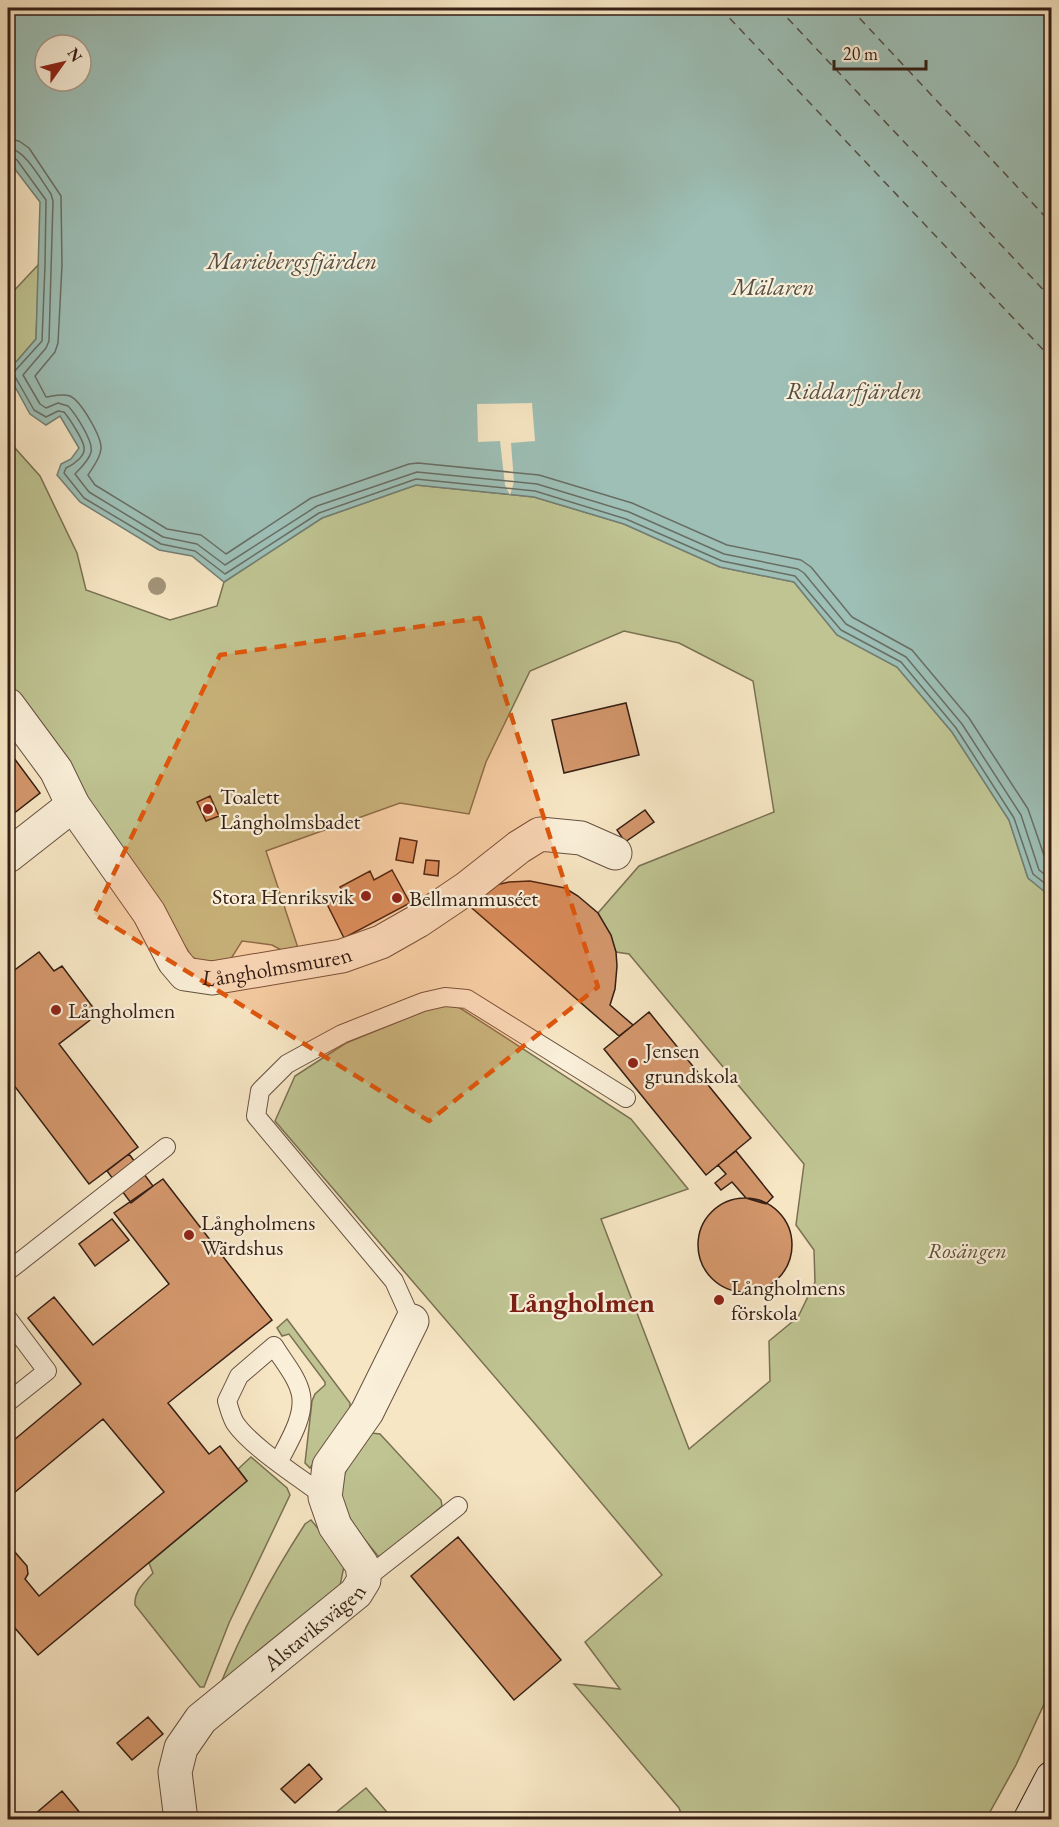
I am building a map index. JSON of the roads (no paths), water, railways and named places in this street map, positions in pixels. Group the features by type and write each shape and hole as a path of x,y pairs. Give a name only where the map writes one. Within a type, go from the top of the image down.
{"street":[{"name":"Långholmsmuren","path":"8,705 56,770 73,805 149,913 174,961 185,974 212,978 342,956 381,942 418,921 540,834 580,837 615,853"},
{"path":"8,856 73,805"},
{"name":"Alstaviksvägen","path":"181,1820 175,1772 181,1748 201,1719 356,1593 364,1580 362,1565 335,1526 325,1497 329,1466 367,1412 412,1321"},
{"path":"1030,1820 1052,1778"}],"lane":[{"path":"412,1321 394,1281 256,1116 260,1091 287,1064 342,1035 423,1002 445,997 467,999 626,1098"},
{"path":"8,1271 166,1147"},
{"path":"8,1320 47,1371 8,1402"},
{"path":"279,1461 299,1415 301,1396 293,1376 274,1346 239,1376 227,1401 234,1421 247,1437 325,1497"},
{"path":"364,1580 458,1506"}],"water":[{"name":"Mariebergsfjärden","path":"8,8 1051,8 1051,897 1028,878 1009,820 952,732 897,667 837,635 794,582 720,567 624,524 534,497 416,485 322,518 224,582 192,556 159,550 80,502 57,475 61,464 71,459 79,448 60,416 46,425 30,414 8,374 8,367 17,361 36,339 40,202 8,160"}],"place":[{"name":"Toalett Långholmsbadet","path":"208,809"},
{"name":"Stora Henriksvik","path":"366,896"},
{"name":"Bellmanmuséet","path":"397,898"},
{"name":"Långholmen","path":"56,1010"},
{"name":"Jensen grundskola","path":"633,1063"},
{"name":"Långholmens Wärdshus","path":"189,1235"},
{"name":"Långholmens förskola","path":"719,1300"}],"district":[{"name":"Långholmen","path":"582,1302"}],"water label":[{"name":"Mälaren","path":"773,286"},
{"name":"Riddarfjärden","path":"854,390"}],"park label":[{"name":"Rosängen","path":"967,1250"}]}
